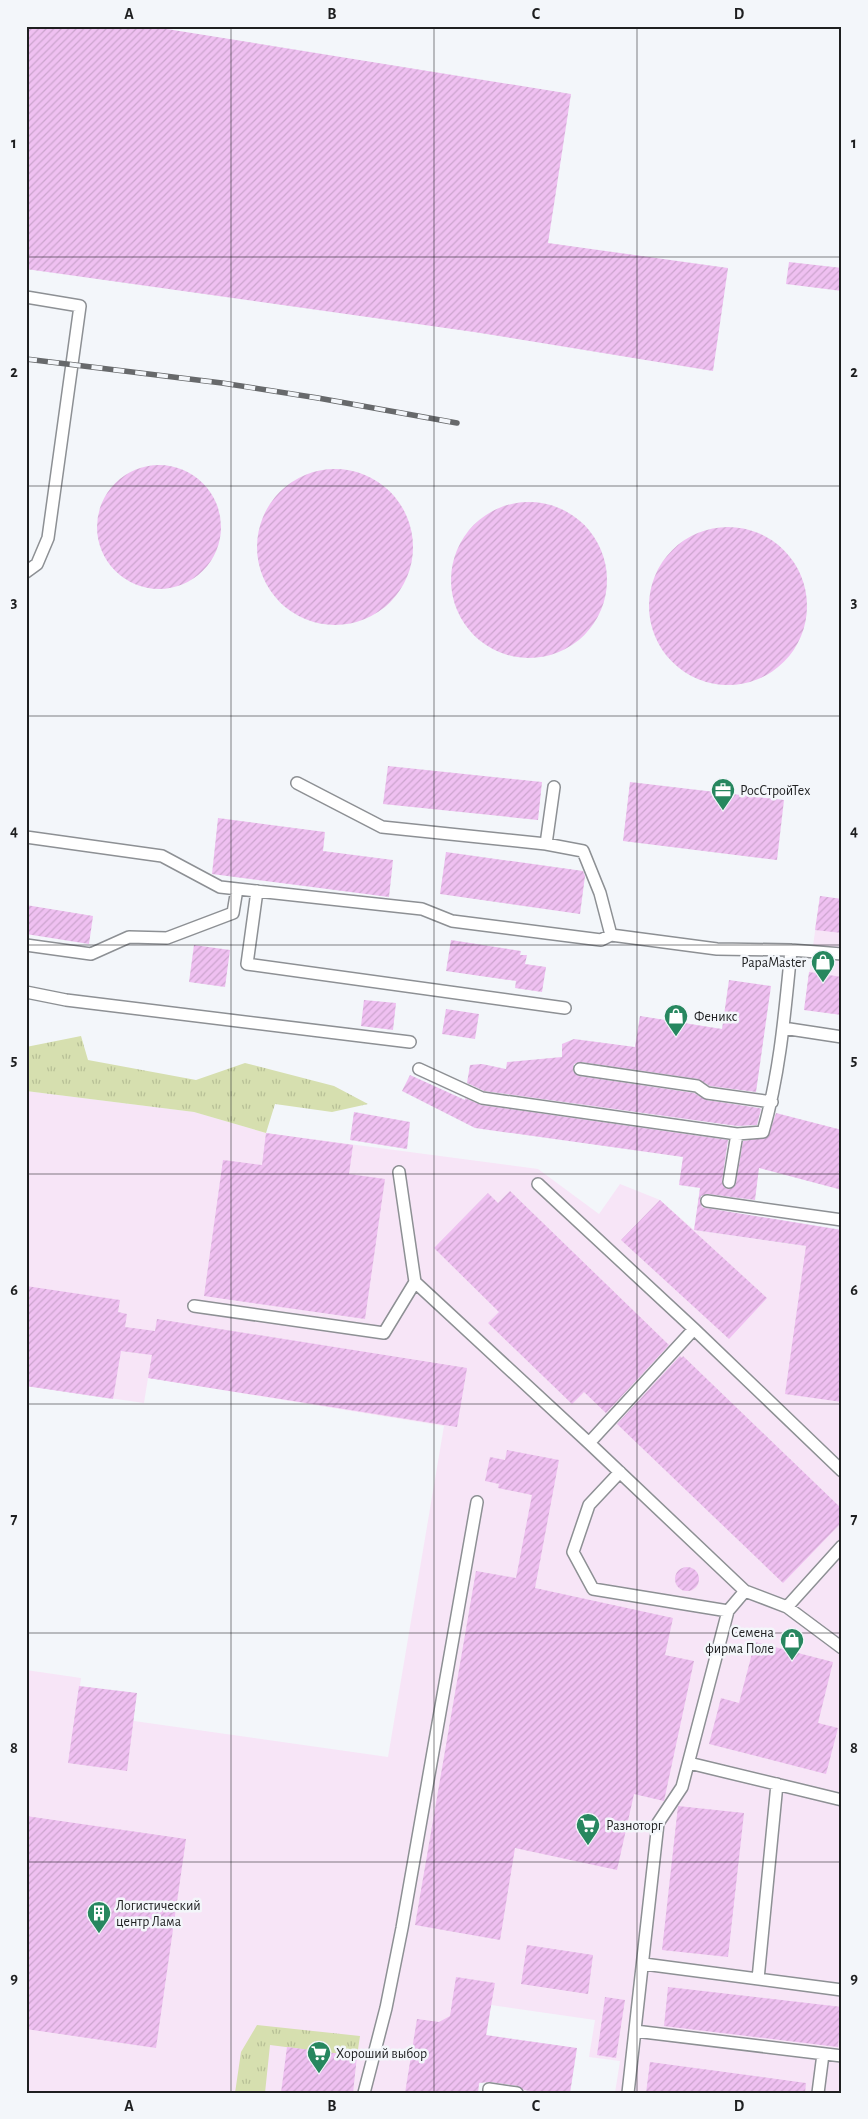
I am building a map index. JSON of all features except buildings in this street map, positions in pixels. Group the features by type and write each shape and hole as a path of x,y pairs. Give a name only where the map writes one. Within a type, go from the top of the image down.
{"lane":[{"path":"26,297 80,306 48,538 36,564 26,572"},
{"path":"297,783 382,827 546,844 583,851 600,894 611,935"},
{"path":"546,844 554,787"},
{"path":"26,837 162,856 220,887 422,909 452,922 601,940 611,935 717,948 791,950 842,954"},
{"path":"26,944 91,954 129,937 167,938 233,913 237,889"},
{"path":"257,891 247,964 566,1008"},
{"path":"419,1068 482,1098 737,1134 763,1132 772,1102 783,1028 791,950"},
{"path":"26,992 66,1000 410,1042"},
{"path":"783,1028 842,1037"},
{"path":"580,1069 697,1086 707,1093 772,1102"},
{"path":"729,1182 737,1134"},
{"path":"399,1172 415,1282 590,1443 745,1591 787,1607 842,1648"},
{"path":"538,1184 694,1329 842,1471"},
{"path":"707,1201 842,1220"},
{"path":"194,1306 384,1332 415,1282"},
{"path":"590,1443 694,1329"},
{"path":"620,1472 589,1505 573,1552 593,1589 728,1611"},
{"path":"364,2093 386,2008 402,1928 477,1502"},
{"path":"787,1607 842,1546"},
{"path":"628,2093 644,1964 658,1823 682,1787 728,1611 745,1591"},
{"path":"689,1762 842,1800"},
{"path":"758,1979 777,1784"},
{"path":"644,1964 842,1990"},
{"path":"636,2031 842,2056"},
{"path":"818,2093 823,2054"},
{"path":"489,2093 489,2089 517,2093"}],"shaded area":[{"path":"820,896 842,899 842,1015 804,1010"},
{"path":"26,1091 194,1112 266,1133 538,1169 599,1214 620,1184 660,1200 694,1230 842,1251 842,2093 615,2093 620,2061 589,2057 595,2020 491,2005 478,2093 26,2093 26,1670 81,1678 80,1686 134,1721 388,1757 444,1426 148,1378 144,1403 26,1386"}],"green space":[{"path":"81,1036 88,1060 196,1080 245,1063 334,1086 368,1104 332,1112 275,1104 266,1133 194,1112 26,1091 26,1047"},
{"path":"257,2025 360,2036 357,2056 270,2045 265,2093 235,2093 241,2052"}],"railway":[{"path":"26,359 222,383 457,423"}],"place":[{"name":"РосСтройТех","path":"723,811"},
{"name":"PapaMaster","path":"823,983"},
{"name":"Феникс","path":"676,1037"},
{"name":"Семена фирма Поле","path":"792,1661"},
{"name":"Разноторг","path":"588,1846"},
{"name":"Логистический центр Лама","path":"99,1934"},
{"name":"Хороший выбор","path":"319,2074"}]}
